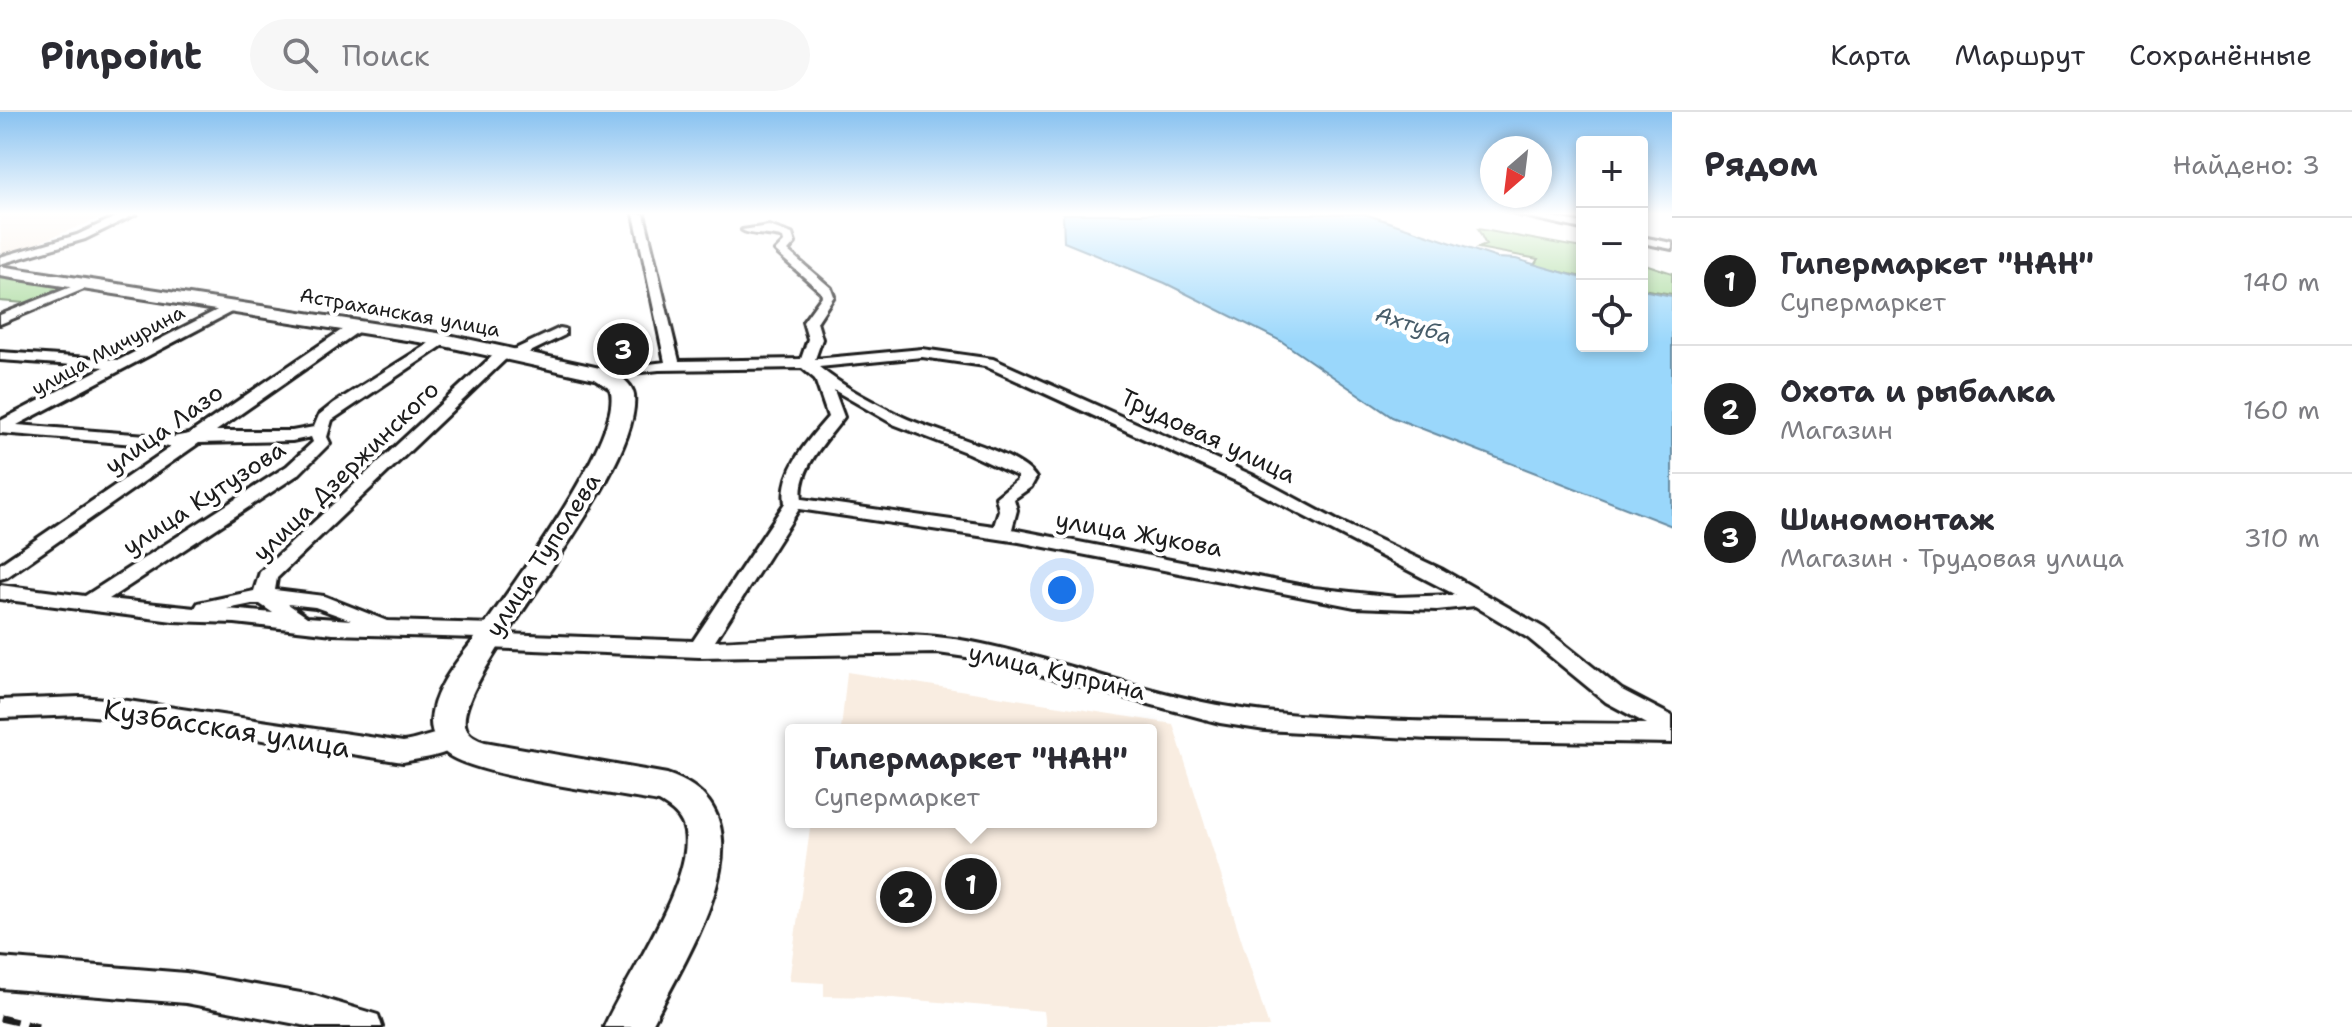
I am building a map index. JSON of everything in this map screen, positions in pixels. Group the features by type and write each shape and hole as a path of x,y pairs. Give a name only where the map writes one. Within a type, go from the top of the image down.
{"main road":[{"name":"Астраханская улица","path":"0,271 444,340 602,374"},
{"name":"улица Туполева","path":"452,738 448,712 457,689 585,495 608,450 621,416 623,393 619,386 602,374"},
{"path":"452,738 461,748 480,755 667,789 693,805 703,825 702,864 696,885 627,1027"}],"street":[{"path":"649,257 673,366"},
{"path":"788,257 827,291 828,296 810,322 815,339 806,364 822,377 899,421 974,449 1024,473 1027,478 1025,483 1005,497 1008,510 1002,532"},
{"path":"0,320 90,284"},
{"path":"0,303 37,305"},
{"name":"улица Мичурина","path":"0,428 233,306"},
{"name":"улица Лазо","path":"0,573 357,326"},
{"name":"улица Дзержинского","path":"302,624 263,596 267,576 510,353 560,332"},
{"name":"улица Кутузова","path":"89,603 304,462 322,443 321,430 325,418 444,340"},
{"name":"Трудовая улица","path":"602,374 673,366 806,364 922,353 988,362 1246,479 1329,524 1436,574 1536,633 1614,696 1672,727"},
{"path":"0,356 123,363"},
{"path":"699,649 794,503 792,490 811,447 836,417 822,377"},
{"path":"0,428 161,442 292,436 321,430"},
{"name":"улица Жукова","path":"794,503 1002,532 1050,545 1390,603 1450,604 1476,599"},
{"name":"улица Куприна","path":"0,592 186,615 699,649 938,645 980,651 1220,714 1265,721 1429,730 1672,734"},
{"name":"улица Куприна","path":"186,615 263,596 318,599 339,605 381,627"},
{"name":"Кузбасская улица","path":"0,709 81,706 128,710 403,752 432,747 452,738"},
{"path":"0,973 186,988 312,1011 366,1027"}],"shaded area":[{"path":"847,672 1173,724 1269,1027 1046,1027 1044,1011 881,997 824,996 824,983 789,981 810,828 1157,828 1157,724 842,724"}],"green space":[{"path":"1525,257 1576,257 1576,276 1534,265 1538,259"},
{"path":"1648,265 1672,273 1672,294 1648,290"},
{"path":"0,277 63,287 25,303 0,301"}],"water":[{"name":"Ахтуба","path":"1100,257 1516,259 1576,276 1576,352 1648,352 1648,291 1672,296 1672,526 1392,417 1281,341 1165,283"}],"railway":[{"path":"0,1018 38,1027"}],"place":[{"name":"Шиномонтаж","path":"623,349"},
{"name":"Гипермаркет \"НАН\"","path":"971,884"},
{"name":"Охота и рыбалка","path":"906,897"}]}
